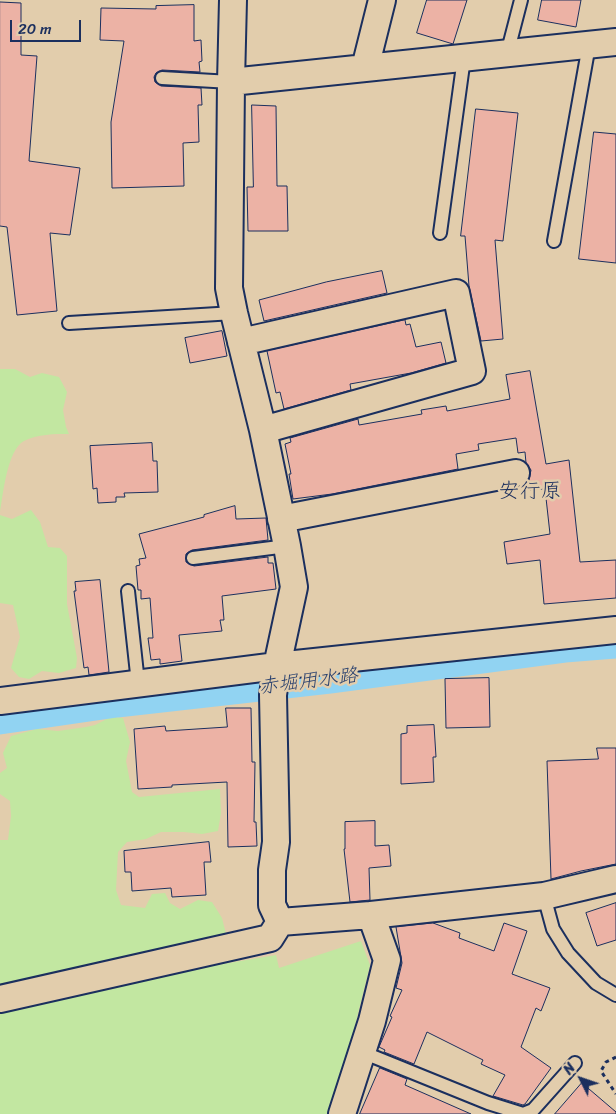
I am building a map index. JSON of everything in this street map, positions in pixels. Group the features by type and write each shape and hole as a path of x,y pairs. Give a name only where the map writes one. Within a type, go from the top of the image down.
{"street":[{"path":"233,0 230,288 234,313 263,430 294,587 277,666 273,695 276,842 272,870 272,905 280,922"},
{"path":"366,68 382,0"},
{"path":"231,82 616,42"},
{"path":"241,342 456,293 472,371 263,430"},
{"path":"281,518 516,473"},
{"path":"0,701 277,666 616,630"},
{"path":"280,922 371,915 544,896 616,879"},
{"path":"342,1114 372,1021 387,960 371,915"},
{"path":"0,999 270,938 280,922"}],"lane":[{"path":"507,54 521,0"},
{"path":"554,241 589,45"},
{"path":"440,233 464,58"},
{"path":"162,78 231,82"},
{"path":"69,323 234,313"},
{"path":"193,558 287,546"},
{"path":"128,591 138,683"},
{"path":"544,896 553,929 568,953 596,983 616,995"},
{"path":"362,1052 488,1103 523,1114 533,1110 575,1063"}],"path":[{"path":"616,1057 606,1062 601,1071 616,1094"}],"green space":[{"path":"0,369 15,369 30,377 42,373 59,377 67,392 63,410 69,434 35,437 24,441 18,446 13,453 4,484 0,512"},
{"path":"31,510 40,522 48,547 60,548 67,556 67,604 77,658 76,668 59,673 42,671 29,679 19,677 11,668 20,637 13,605 0,603 0,515 12,519"},
{"path":"111,717 123,718 130,742 126,761 132,792 139,797 220,789 221,813 218,831 202,834 161,832 146,839 127,842 118,852 116,890 121,905 145,908 152,894 165,893 170,903 180,909 198,900 212,902 222,918 226,934 204,944 147,952 125,961 0,989 0,840 8,840 11,816 10,801 0,794 0,773 7,768 3,753 11,736 37,729 58,731 86,727"},
{"path":"361,941 370,965 344,1070 328,1114 0,1114 0,1007 111,983 276,955 279,968"}],"building":[{"path":"427,0 467,0 453,44 417,33"},
{"path":"542,0 581,0 576,27 538,20"},
{"path":"0,2 21,3 21,55 37,56 29,161 80,168 70,235 50,233 57,311 17,315 7,227 0,226"},
{"path":"194,5 194,41 201,40 202,61 199,62 200,72 162,70 156,73 154,77 155,82 161,86 201,88 202,105 198,105 199,142 183,143 184,186 112,188 111,122 124,41 100,40 101,8 156,9 156,6"},
{"path":"252,105 276,106 277,186 287,186 288,231 248,231 247,187 253,187"},
{"path":"476,109 518,113 503,241 495,240 503,339 481,341 469,286 465,236 461,236"},
{"path":"594,132 616,134 616,263 579,259"},
{"path":"382,271 387,293 264,321 259,300 326,282"},
{"path":"405,320 406,325 410,324 416,347 441,342 446,363 411,373 350,384 351,390 284,409 280,392 276,393 267,351"},
{"path":"222,331 227,356 190,363 185,338"},
{"path":"530,371 546,464 569,460 580,562 616,560 616,598 544,604 540,560 507,564 504,542 550,534 545,489 530,490 531,470 526,463 525,452 518,453 516,438 478,444 479,450 456,454 458,469 332,494 293,499 289,474 291,474 285,444 291,442 290,438 358,419 359,425 422,414 421,410 446,406 447,411 510,399 506,375"},
{"path":"152,443 153,461 157,461 158,492 124,493 125,497 116,497 116,502 98,503 97,488 93,489 90,446"},
{"path":"235,506 236,519 266,518 268,540 192,550 186,554 186,562 194,566 268,557 268,563 273,563 276,589 222,596 224,620 220,620 222,631 179,635 182,661 160,664 160,659 151,660 148,638 153,638 150,598 141,599 141,590 138,590 136,566 140,565 139,559 146,558 139,534 204,517 204,515"},
{"path":"100,580 109,672 89,675 88,667 84,668 74,591 76,591 75,582"},
{"path":"489,678 490,727 446,728 445,679"},
{"path":"226,708 251,708 252,762 255,762 254,822 256,822 257,846 228,847 227,782 138,789 134,729 165,726 166,731 227,727"},
{"path":"434,725 436,757 433,757 434,782 401,784 401,734 407,733 407,726"},
{"path":"597,748 616,748 616,864 551,879 547,761 598,759"},
{"path":"375,821 375,846 389,845 391,866 369,868 370,900 350,902 344,849 345,822"},
{"path":"209,842 211,862 204,862 206,895 172,897 171,888 132,891 131,872 125,872 124,851"},
{"path":"616,903 616,940 597,946 586,913"},
{"path":"433,923 460,933 459,938 494,951 504,923 527,931 512,974 550,988 541,1011 536,1008 521,1047 551,1068 525,1104 493,1096 505,1075 481,1064 483,1060 427,1032 414,1064 384,1052 385,1050 379,1047 402,990 396,988 402,963 396,927"},
{"path":"380,1068 407,1079 405,1085 471,1114 360,1114"},
{"path":"582,1083 616,1112 616,1114 555,1114"}],"waterway":[{"name":"赤堀用水路","path":"0,722 117,705 330,681 565,650 616,646"}],"district":[{"name":"安行原","path":"530,492"}]}
